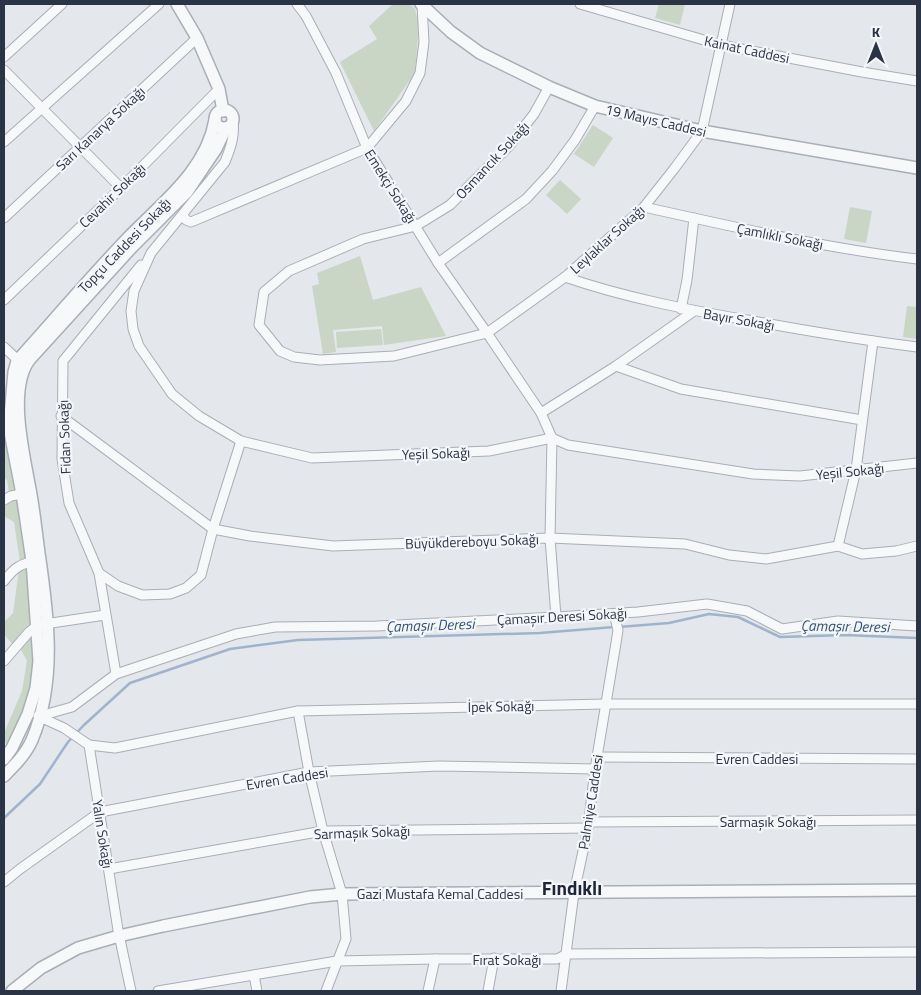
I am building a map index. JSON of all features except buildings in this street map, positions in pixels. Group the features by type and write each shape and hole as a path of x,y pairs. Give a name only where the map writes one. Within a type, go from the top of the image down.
{"street":[{"path":"4,57 62,4"},
{"path":"4,142 159,4"},
{"path":"178,4 197,38 219,89 223,110"},
{"name":"Emekçi Sokağı","path":"297,4 306,16 336,73 367,148 438,263 487,332"},
{"path":"183,215 186,220 191,222 367,148 406,101 420,72 424,42 422,4"},
{"name":"19 Mayıs Caddesi","path":"422,4 451,32 480,53 549,87 595,106 702,131 917,168"},
{"name":"Kainat Caddesi","path":"580,4 721,45 917,81"},
{"name":"Leylaklar Sokağı","path":"487,332 565,277 644,207 702,131 730,4"},
{"name":"Sarı Kanarya Sokağı","path":"4,218 197,38"},
{"path":"4,70 121,188"},
{"name":"Osmancık Sokağı","path":"487,332 394,356 320,360 294,357 280,351 259,325 264,292 289,271 363,239 416,226 450,204 480,177 509,146 534,114 549,87"},
{"name":"Cevahir Sokağı","path":"4,300 121,188 219,89"},
{"path":"438,263 526,199 552,171 575,140 595,106"},
{"path":"223,110 217,115 216,120 220,127 229,125"},
{"path":"4,776 32,741 45,693 48,654 27,493 10,427 13,377 21,363 187,192 216,149 229,125 231,114 223,110"},
{"name":"Topçu Caddesi Sokağı","path":"21,363 126,240 180,186 207,147 216,120"},
{"name":"Yeşil Sokağı","path":"229,125 234,132 225,162 151,253 134,291 131,311 133,329 139,346 172,394 199,416 241,441 312,458 489,451 552,438 568,445 754,474 800,476 917,463"},
{"name":"Çamlıklı Sokağı","path":"644,207 762,233 890,256 917,259"},
{"path":"681,309 687,280 694,218"},
{"name":"Fidan Sokağı","path":"116,674 99,573 69,503 62,459 63,361 151,253"},
{"name":"Bayır Sokağı","path":"565,277 594,287 681,309 917,347"},
{"path":"541,413 616,366 694,311"},
{"path":"487,332 541,413 552,438 550,538 556,617"},
{"path":"838,546 856,470 873,341"},
{"path":"4,347 21,363"},
{"path":"4,357 21,363"},
{"path":"616,366 682,388 862,420"},
{"name":"Büyükdereboyu Sokağı","path":"61,416 213,529 250,536 333,546 550,538 684,544 729,555 766,559 838,546 862,554 896,551 917,546"},
{"path":"99,573 118,586 142,595 170,594 186,588 201,575 213,529 241,441"},
{"path":"4,500 11,496 27,493"},
{"path":"4,581 14,569 23,563 36,560"},
{"name":"Çamaşır Deresi Sokağı","path":"40,716 72,707 116,674 236,634 275,627 377,626 614,616 707,604 747,611 782,629 838,621 917,626"},
{"path":"4,662 29,632 43,624 105,615"},
{"name":"Palmiye Caddesi","path":"561,991 574,893 589,825 595,769 618,630 614,616"},
{"path":"4,758 12,748 28,714 36,688 43,624"},
{"name":"İpek Sokağı","path":"89,744 115,748 298,712 605,704 917,704"},
{"path":"298,712 309,772 323,831 342,894 346,939 326,991"},
{"path":"28,714 40,716 89,744"},
{"name":"Yalın Sokağı","path":"89,744 119,936 131,991"},
{"name":"Evren Caddesi","path":"598,757 917,759"},
{"name":"Evren Caddesi","path":"4,882 100,812 309,772 439,766 595,769"},
{"name":"Sarmaşık Sokağı","path":"109,869 323,831 917,820"},
{"name":"Gazi Mustafa Kemal Caddesi","path":"12,991 41,968 78,948 119,936 310,897 342,894 917,890"},
{"name":"Fırat Sokağı","path":"158,991 193,988 254,974 337,961 494,958 557,959 566,954 917,952"},
{"path":"488,991 494,958"},
{"path":"428,991 435,959"},
{"path":"254,974 257,991"}],"green space":[{"path":"393,4 410,4 415,9 419,26 415,73 374,131 340,62 377,39 369,26"},
{"path":"659,4 685,4 680,25 655,18"},
{"path":"593,125 613,138 594,167 574,154"},
{"path":"560,180 581,199 567,214 546,195"},
{"path":"850,207 872,211 866,243 844,239"},
{"path":"360,256 373,300 421,287 446,336 384,345 382,326 333,330 336,352 323,354 312,286 319,284 317,273"},
{"path":"907,306 917,307 917,339 903,337"},
{"path":"381,329 383,345 337,348 336,332"},
{"path":"7,430 29,566 35,659 29,698 17,729 7,744 4,741 4,733 22,691 27,661 16,640 12,644 4,634 4,622 13,613 20,562 14,522 4,516 4,507 10,499 7,480 4,478 4,432"}],"waterway":[{"name":"Çamaşır Deresi","path":"619,627 669,623 709,614 738,617 780,637 845,635 917,638"},
{"name":"Çamaşır Deresi","path":"4,818 40,784 68,742 130,683 230,649 298,640 540,633 614,627"}],"district":[{"name":"Fındıklı","path":"572,887"}]}
